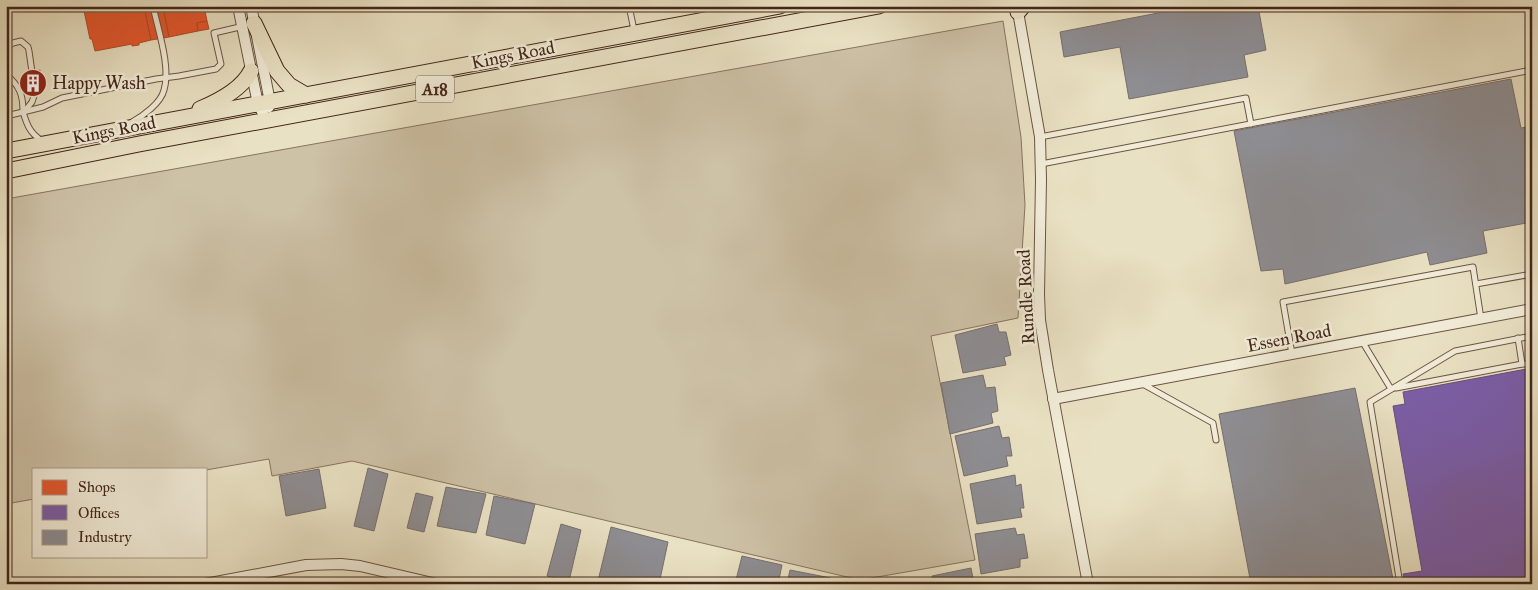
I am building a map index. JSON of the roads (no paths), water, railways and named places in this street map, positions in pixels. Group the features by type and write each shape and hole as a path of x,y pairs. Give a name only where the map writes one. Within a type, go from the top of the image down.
{"main road":[{"name":"Kings Road","path":"6,151 780,6"},
{"name":"Kings Road","path":"6,171 267,120 879,6"},
{"path":"248,25 277,72 289,85 306,95"},
{"path":"183,118 238,88 247,79 251,71"}],"street":[{"path":"238,6 248,25 267,120"},
{"path":"251,6 248,25 251,71 264,103"},
{"name":"Rundle Road","path":"1020,8 1040,137 1039,294 1042,328 1053,399 1088,584"},
{"name":"Essen Road","path":"1053,399 1532,309"},
{"path":"205,584 306,565 341,564 360,566 437,584"}],"lane":[{"path":"113,130 134,121 158,100 164,92 166,78 153,6"},
{"path":"629,6 635,33"},
{"path":"6,116 43,107 62,98 216,69 221,64 214,33 248,25"},
{"path":"6,48 13,43 22,41 28,47 35,93 32,102 23,112"},
{"path":"1041,164 1532,70"},
{"path":"6,74 17,84 23,98 23,112 28,127 35,136 46,144"},
{"path":"1040,137 1246,98 1251,124"},
{"path":"1292,354 1283,302 1473,266 1481,319"},
{"path":"1476,284 1532,274"},
{"path":"1400,584 1370,402 1455,351 1532,336"},
{"path":"1518,338 1522,364"},
{"path":"1362,341 1391,389"},
{"path":"1391,389 1522,364 1532,364"},
{"path":"1140,383 1213,423 1216,440"}],"place":[{"name":"Happy Wash","path":"33,83"}]}
